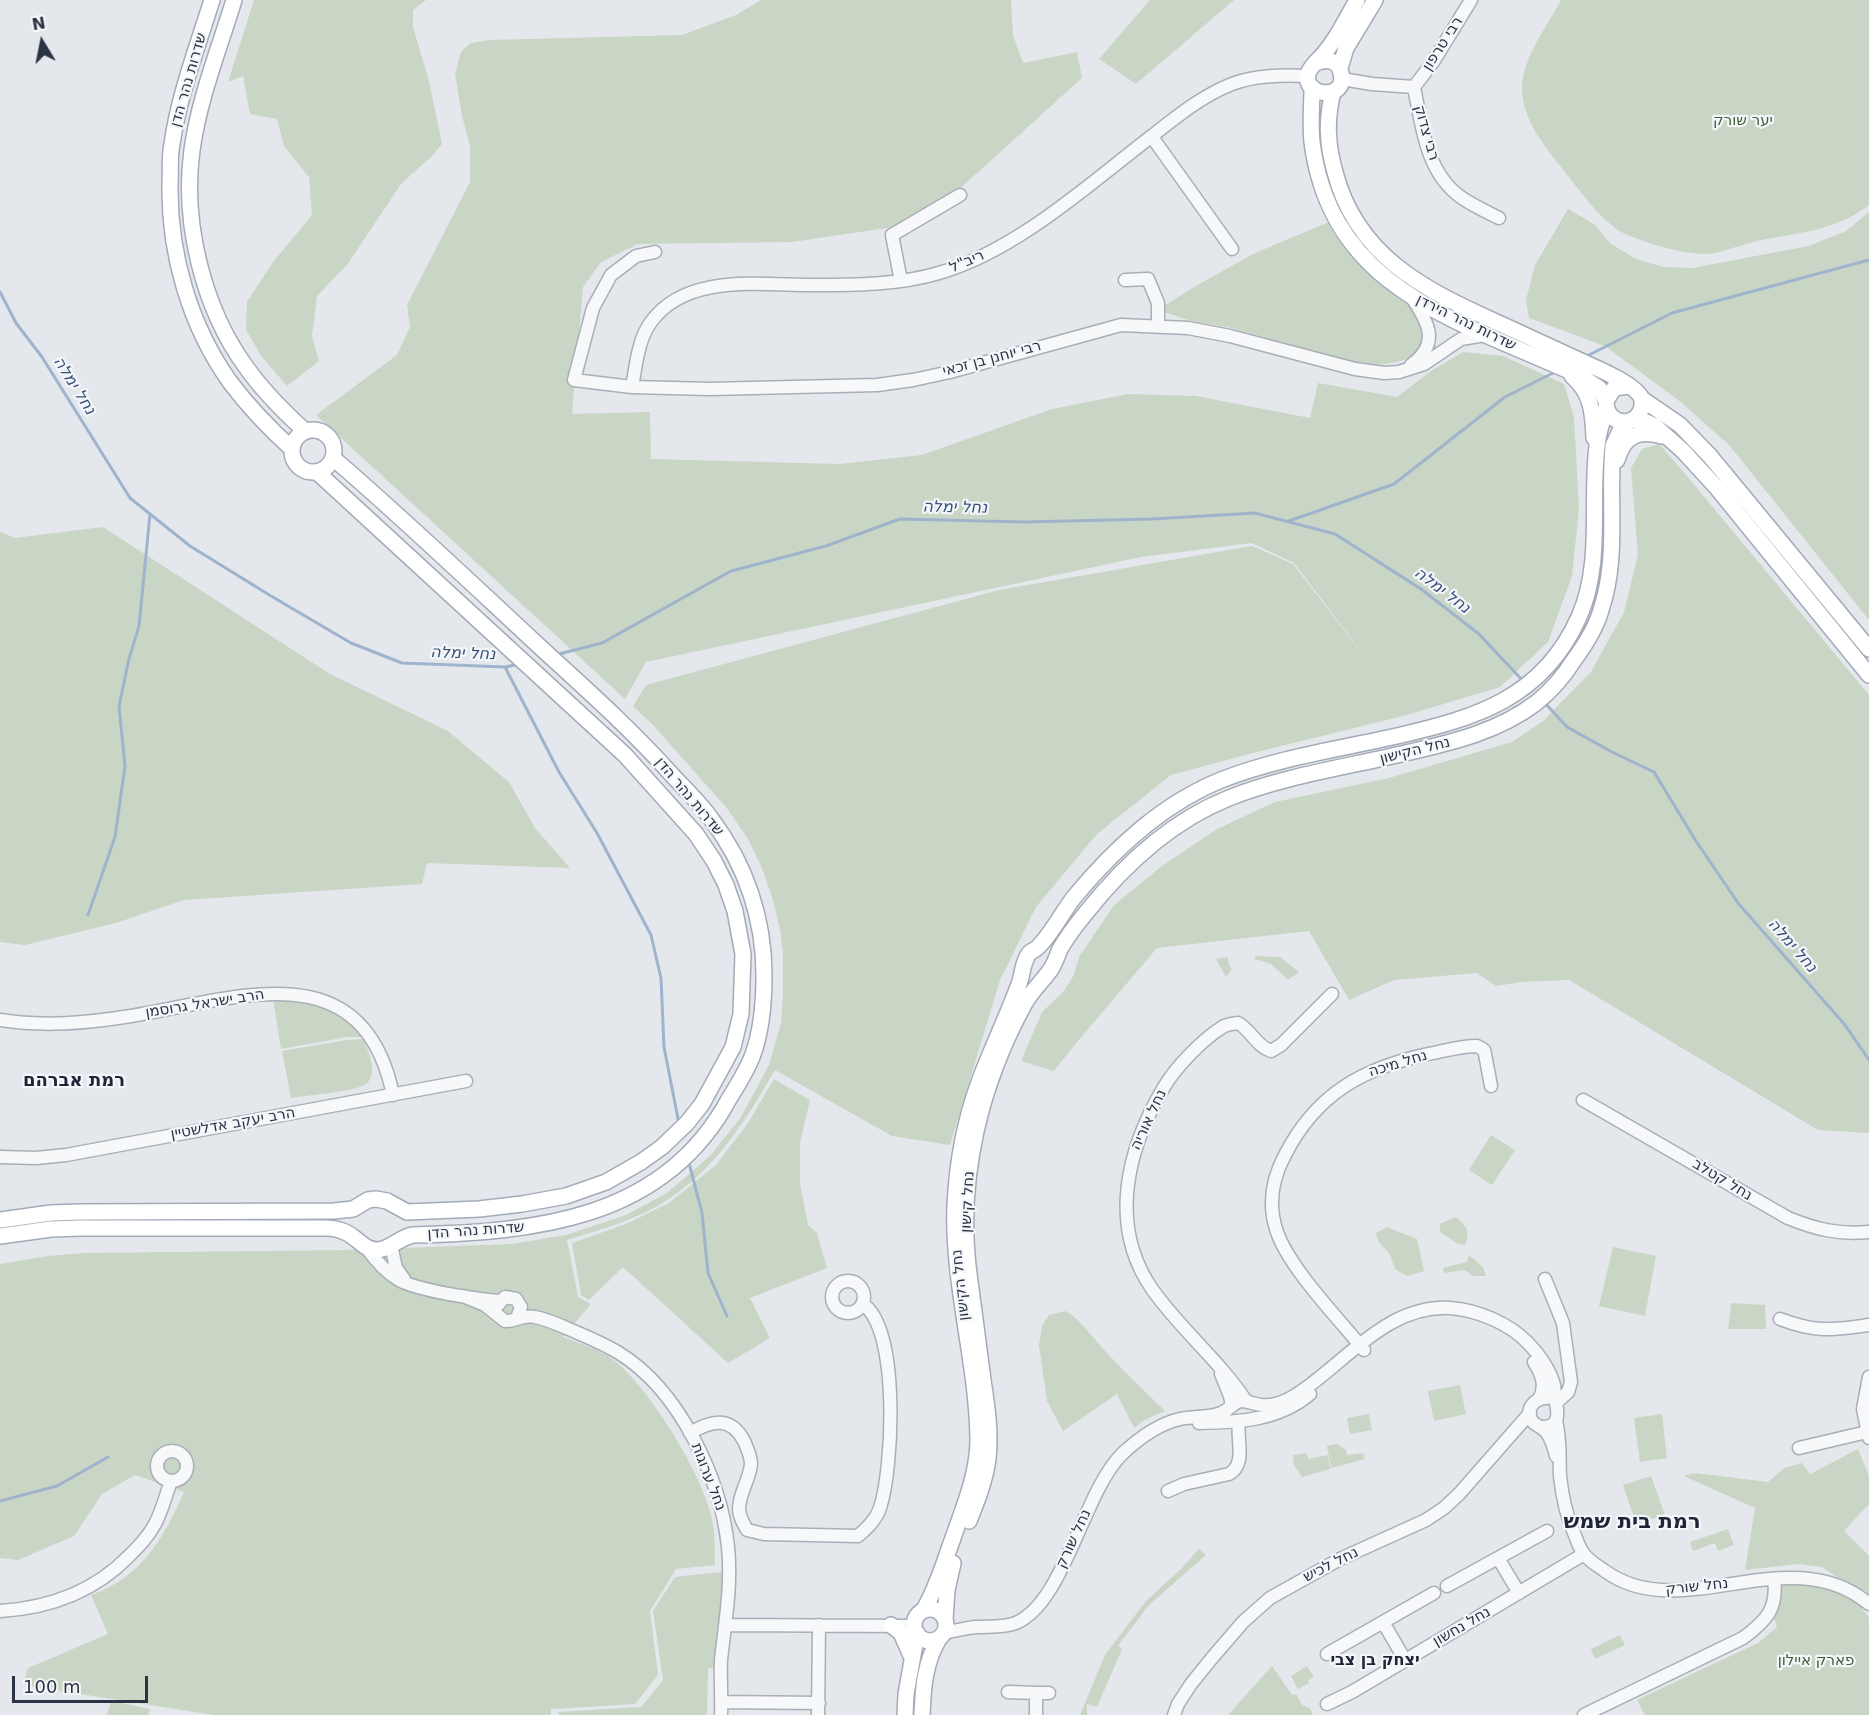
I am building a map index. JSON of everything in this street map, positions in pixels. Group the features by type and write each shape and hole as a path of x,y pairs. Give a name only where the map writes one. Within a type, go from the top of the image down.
{"main road":[{"name":"שדרות נהר הדן","path":"0,1220 51,1213 81,1212 334,1211 349,1209 368,1200 376,1199 384,1200 407,1212 462,1210 522,1204 566,1196 606,1182 662,1147 687,1123 702,1104 733,1047 741,1014 744,954 735,911 714,861 696,834 625,755 317,472 310,472 297,465 292,449 231,383 208,346 184,288 173,241 170,207 171,147 179,106 212,0"},
{"name":"שדרות נהר הדן","path":"234,0 198,114 191,151 190,207 193,238 204,281 226,335 246,368 287,415 305,431 319,430 330,438 333,444 333,458 638,737 711,818 731,848 745,875 755,905 764,954 762,1020 751,1058 718,1119 702,1140 675,1166 614,1204 572,1219 526,1228 478,1233 413,1235 380,1249 366,1247"},
{"path":"1312,75 1357,0"},
{"name":"שדרות נהר הירדן","path":"1375,0 1346,48 1328,117 1328,140 1340,192 1359,227 1384,256 1402,272 1437,295 1592,366 1629,386"},
{"path":"1326,60 1336,64 1338,80 1319,93 1312,75 1326,60"},
{"name":"שדרות נהר הירדן","path":"1312,75 1311,124 1315,159 1326,198 1335,218 1358,252 1373,268 1412,298 1430,309 1563,368 1593,384 1599,388 1606,404"},
{"path":"1563,368 1578,381 1589,400 1593,422 1595,481"},
{"path":"1595,481 1596,448 1606,404 1614,388 1629,386 1637,390 1642,399 1680,425 1710,456 1869,650"},
{"path":"1631,421 1642,410 1642,399"},
{"path":"1606,404 1612,417 1617,420 1641,420 1655,426 1673,441 1717,488 1869,675"},
{"name":"נחל הקישון","path":"1050,969 1072,932 1122,872 1162,836 1197,813 1263,786 1433,747 1475,735 1509,720 1537,702 1549,691 1575,660 1601,612 1609,581 1612,551 1613,446 1620,431 1631,421"},
{"path":"292,449 296,438 305,431"},
{"path":"1612,478 1623,446 1634,436 1654,433 1673,441"},
{"path":"317,472 327,467 333,458"},
{"name":"נחל הקישון","path":"905,1715 906,1694 918,1622 944,1563 970,1488 977,1458 976,1408 956,1239 955,1202 963,1140 975,1094 1031,954 1069,904 1109,858 1159,815 1195,792 1258,768 1420,731 1469,717 1500,703 1525,687 1554,656 1573,628 1583,606 1590,578 1595,481"},
{"path":"1049,952 1053,960 1050,969 1042,976 1034,975 1027,969 1031,954 1049,952"},
{"name":"נחל קישון","path":"944,1627 950,1576 980,1492 988,1459 986,1398 967,1250 966,1203 974,1142 985,1098 1009,1039 1026,1002 1050,969"},
{"path":"393,1204 402,1226 395,1242"},
{"path":"353,1236 351,1221 359,1205"},
{"path":"0,1236 70,1228 332,1228 353,1236 366,1247"},
{"path":"936,1610 944,1627 929,1640 921,1637 918,1622 936,1610"},
{"path":"891,1625 901,1633 912,1658"},
{"path":"922,1715 924,1677 928,1659 944,1627"}],"street":[{"name":"רבי טרפון","path":"1414,87 1433,62 1471,0"},
{"name":"ריב\"ל","path":"632,387 644,333 651,321 680,298 701,290 739,284 813,285 901,281 939,273 1002,247 1216,91 1233,84 1262,78 1312,75"},
{"path":"1338,80 1414,87"},
{"name":"רבי צדוק","path":"1414,87 1424,136 1432,161 1446,184 1462,198 1499,218"},
{"path":"1152,137 1232,249"},
{"path":"901,281 892,235 960,195"},
{"name":"רבי יוחנן בן זכאי","path":"655,252 636,256 611,275 593,308 574,380 592,384 632,387 710,389 877,385 950,372 1121,325 1188,328 1230,336 1355,369 1384,373 1416,368 1461,339 1478,335 1489,336"},
{"path":"1125,280 1148,279 1158,303 1158,326"},
{"name":"רבי יוחנן בן זכאי","path":"1384,373 1412,364 1425,352 1428,344 1429,328 1412,298"},
{"name":"הרב ישראל גרוסמן","path":"0,1020 39,1024 80,1023 246,996 295,993 316,998 334,1006 364,1029 380,1053 389,1075 393,1095"},
{"name":"נחל אוריה","path":"1247,1402 1223,1369 1152,1288 1143,1274 1132,1246 1125,1206 1132,1156 1150,1111 1166,1084 1195,1050 1221,1027 1238,1023 1244,1026 1262,1047 1271,1051 1281,1045 1332,994"},
{"name":"נחל מיכה","path":"1362,1347 1294,1264 1278,1236 1271,1202 1274,1180 1280,1165 1296,1133 1325,1101 1356,1078 1376,1068 1419,1056 1477,1046 1484,1050 1491,1086"},
{"name":"הרב יעקב אדלשטיין","path":"0,1157 28,1159 66,1155 466,1081"},
{"name":"נחל קטלב","path":"1583,1100 1788,1218 1838,1233 1869,1232"},
{"path":"395,1242 396,1268 410,1284"},
{"path":"366,1247 389,1272 410,1284 498,1307 505,1321 513,1321 519,1312 518,1302 512,1297 505,1297 498,1307"},
{"path":"1545,1279 1563,1323 1571,1382 1568,1392 1556,1403"},
{"path":"690,1433 704,1424 722,1422 733,1426 741,1436 748,1449 751,1464 739,1505 742,1521 747,1530 764,1534 858,1536 869,1527 880,1508 887,1480 892,1425 884,1343 877,1320 869,1308 863,1304"},
{"name":"נחל שורק","path":"1160,1427 1241,1421 1273,1415 1290,1408 1386,1325 1414,1312 1447,1308 1469,1311 1503,1325 1527,1342 1539,1356 1554,1384 1556,1403"},
{"name":"נחל ערוגות","path":"519,1312 524,1316 540,1318 595,1340 621,1354 643,1373 678,1412 704,1460 723,1516 728,1547 729,1579 721,1663 721,1715"},
{"name":"נחל שורק","path":"1247,1402 1262,1406 1286,1400 1362,1347 1396,1328 1416,1320 1447,1316 1467,1318 1500,1330 1529,1355 1539,1370 1543,1382 1539,1399"},
{"path":"1780,1319 1798,1326 1821,1330 1837,1331 1869,1325"},
{"name":"נחל אוריה","path":"1209,1355 1221,1374 1232,1407"},
{"path":"1799,1448 1868,1436 1863,1409 1869,1377"},
{"path":"1560,1467 1548,1435 1532,1420 1530,1413 1533,1403 1539,1399 1549,1399 1556,1403 1560,1467 1568,1517 1584,1554"},
{"path":"1168,1491 1234,1472 1239,1464 1237,1431 1241,1421 1253,1412 1247,1402 1238,1401 1232,1407 1232,1416 1241,1421"},
{"name":"נחל שורק","path":"944,1627 1007,1625 1034,1611 1060,1571 1108,1470 1121,1455 1137,1440 1160,1427 1180,1419 1214,1415 1232,1407"},
{"name":"נחל לכיש","path":"1174,1715 1191,1684 1212,1658 1243,1622 1270,1598 1340,1559 1426,1520 1444,1508 1530,1413"},
{"path":"1538,1426 1548,1426 1556,1421"},
{"name":"נחל לכיש","path":"1508,1436 1538,1426"},
{"path":"0,1611 34,1608 68,1598 93,1586 117,1568 145,1539 155,1523 171,1481"},
{"path":"1447,1586 1546,1531"},
{"name":"נחל שורק","path":"1584,1554 1621,1581 1662,1591 1774,1579 1819,1579 1850,1590 1869,1604"},
{"name":"נחל נחשון","path":"1327,1704 1352,1692 1584,1554"},
{"path":"1498,1558 1519,1593"},
{"path":"1584,1715 1704,1659 1761,1626 1770,1614 1776,1591 1774,1579"},
{"path":"1327,1654 1434,1593"},
{"path":"726,1625 909,1626 918,1622"},
{"path":"1383,1622 1405,1660"},
{"path":"722,1702 818,1709 819,1625"},
{"path":"1008,1692 1049,1693"},
{"path":"1036,1693 1036,1715"}],"green space":[{"path":"254,0 426,0 413,10 413,27 429,81 442,144 401,184 347,265 317,296 312,336 319,361 287,386 262,357 246,330 247,302 273,262 312,215 309,177 284,146 277,119 250,114 243,76 228,82"},
{"path":"761,0 1011,0 1013,35 1023,63 1077,52 1082,78 945,202 907,225 792,242 638,244 601,262 583,287 572,414 650,412 651,459 839,464 922,455 1052,409 1128,394 1196,396 1310,418 1318,383 1397,397 1431,371 1463,352 1503,356 1564,384 1574,417 1579,509 1572,576 1548,642 1500,687 1407,715 1171,775 1097,834 1036,907 1000,980 950,1145 892,1136 775,1070 754,1106 730,1140 703,1171 687,1185 646,1212 567,1240 578,1297 591,1304 563,1337 590,1347 614,1360 644,1391 673,1434 698,1479 713,1525 715,1565 676,1569 650,1611 658,1675 635,1704 551,1709 551,1715 214,1715 23,1685 28,1668 108,1634 91,1595 124,1578 149,1554 168,1525 184,1492 135,1475 102,1494 74,1536 18,1560 0,1558 0,1264 85,1253 349,1250 512,1244 566,1235 626,1215 667,1193 710,1156 741,1117 769,1065 781,1023 783,952 780,929 762,868 748,839 726,807 633,706 646,685 999,590 1252,546 1293,564 1385,683 1294,563 1252,543 1141,557 646,662 625,699 316,415 397,355 410,327 407,305 470,182 470,146 455,74 461,52 471,43 489,40 682,35 736,15"},
{"path":"1150,0 1234,0 1136,84 1099,59"},
{"name":"יער שורק","path":"1561,0 1869,0 1869,205 1845,219 1821,228 1705,254 1664,247 1635,238 1615,228 1593,207 1548,150 1530,122 1523,101 1523,79 1530,55"},
{"path":"1568,209 1594,224 1611,244 1636,259 1664,267 1692,268 1809,246 1846,231 1869,212 1869,620 1730,446 1682,403 1605,346 1529,318 1526,300 1535,265"},
{"path":"1329,222 1352,254 1374,278 1402,299 1419,318 1425,332 1424,344 1419,352 1396,362 1358,364 1232,328 1191,321 1158,310 1253,254"},
{"path":"1659,444 1869,695 1869,1133 1818,1130 1569,980 1522,982 1496,986 1477,973 1394,980 1349,1000 1309,931 1157,948 1054,1071 1021,1061 1042,1012 1063,992 1074,975 1079,957 1114,905 1162,866 1217,829 1275,802 1389,778 1512,742 1543,721 1591,672 1624,612 1638,555 1631,468 1642,449"},
{"path":"103,527 330,674 448,731 509,782 535,828 570,868 427,863 422,884 184,900 116,923 25,945 0,942 0,532 15,538"},
{"path":"1255,956 1280,957 1299,972 1288,980 1271,964 1255,959"},
{"path":"1228,957 1232,969 1226,977 1216,959"},
{"path":"273,999 322,1008 344,1020 362,1037 347,1037 281,1049"},
{"path":"363,1039 370,1055 372,1068 370,1080 366,1084 342,1091 291,1098 282,1051"},
{"path":"774,1079 810,1100 800,1143 800,1184 808,1225 817,1233 827,1268 750,1298 770,1338 728,1363 623,1267 589,1300 581,1295 572,1243 626,1224 669,1203 716,1165 748,1123"},
{"path":"1491,1135 1515,1150 1492,1185 1469,1170"},
{"path":"1456,1217 1466,1229 1465,1245 1458,1244 1440,1232 1440,1224"},
{"path":"1387,1227 1417,1239 1424,1271 1407,1276 1396,1270 1390,1255 1380,1243 1376,1233"},
{"path":"1613,1247 1656,1256 1645,1316 1599,1306"},
{"path":"1469,1255 1483,1267 1486,1276 1472,1276 1465,1270 1444,1273 1443,1268 1467,1262"},
{"path":"1731,1303 1765,1305 1766,1329 1728,1329"},
{"path":"1065,1311 1082,1324 1165,1411 1144,1420 1134,1428 1117,1394 1063,1431 1047,1401 1039,1345 1042,1326 1049,1315"},
{"path":"1460,1385 1466,1414 1434,1421 1428,1391"},
{"path":"1369,1414 1372,1430 1350,1434 1347,1418"},
{"path":"1662,1414 1667,1458 1640,1462 1634,1418"},
{"path":"1337,1444 1346,1450 1347,1455 1363,1453 1365,1459 1331,1468 1327,1446"},
{"path":"1858,1449 1869,1476 1869,1504 1844,1531 1869,1556 1869,1599 1822,1567 1798,1564 1745,1570 1755,1508 1684,1476 1695,1473 1768,1482 1784,1468 1802,1463 1810,1474"},
{"path":"1307,1453 1308,1459 1328,1455 1330,1469 1302,1477 1294,1465 1293,1455"},
{"path":"1651,1476 1665,1515 1636,1524 1623,1485"},
{"path":"1728,1529 1734,1545 1718,1551 1715,1543 1693,1551 1690,1542"},
{"path":"1199,1549 1206,1555 1148,1606 1118,1646 1122,1649 1097,1707 1087,1704 1087,1715 1080,1715 1105,1655 1146,1601"},
{"path":"723,1572 716,1668 708,1668 707,1715 559,1715 558,1712 641,1707 663,1680 653,1611 675,1577"},
{"name":"פארק איילון","path":"1778,1583 1818,1583 1856,1600 1869,1618 1869,1715 1645,1715 1637,1700 1758,1643 1777,1627 1773,1615"},
{"path":"1620,1635 1625,1645 1595,1659 1591,1649"},
{"path":"1272,1666 1292,1695 1296,1694 1302,1705 1310,1708 1313,1715 1228,1715"},
{"path":"1307,1666 1314,1677 1298,1689 1291,1676"},
{"path":"111,1701 150,1709 148,1715 107,1715"}],"waterway":[{"path":"1585,357 1672,313 1869,260"},
{"name":"נחל ימלה","path":"0,292 16,323 42,357 130,498 190,546 351,643 402,663 505,667 520,664"},
{"path":"1289,521 1394,484 1505,397 1555,372"},
{"name":"נחל ימלה","path":"555,655 602,643 731,571 826,546 900,519 1024,522 1152,519 1255,513 1335,534 1421,589 1479,634 1524,682"},
{"path":"88,915 115,837 125,766 119,706 139,626 150,514"},
{"path":"505,667 559,772 597,833 651,935 661,978 664,1047 679,1124"},
{"name":"נחל ימלה","path":"1544,702 1567,727 1654,772 1696,841 1738,903 1845,1025 1869,1060"},
{"path":"688,1159 702,1213 708,1273 727,1316"},
{"path":"0,1501 57,1486 108,1457"}],"district":[{"name":"רמת אברהם","path":"74,1081"},
{"name":"רמת בית שמש","path":"1632,1523"},
{"name":"יצחק בן צבי","path":"1375,1661"}]}
